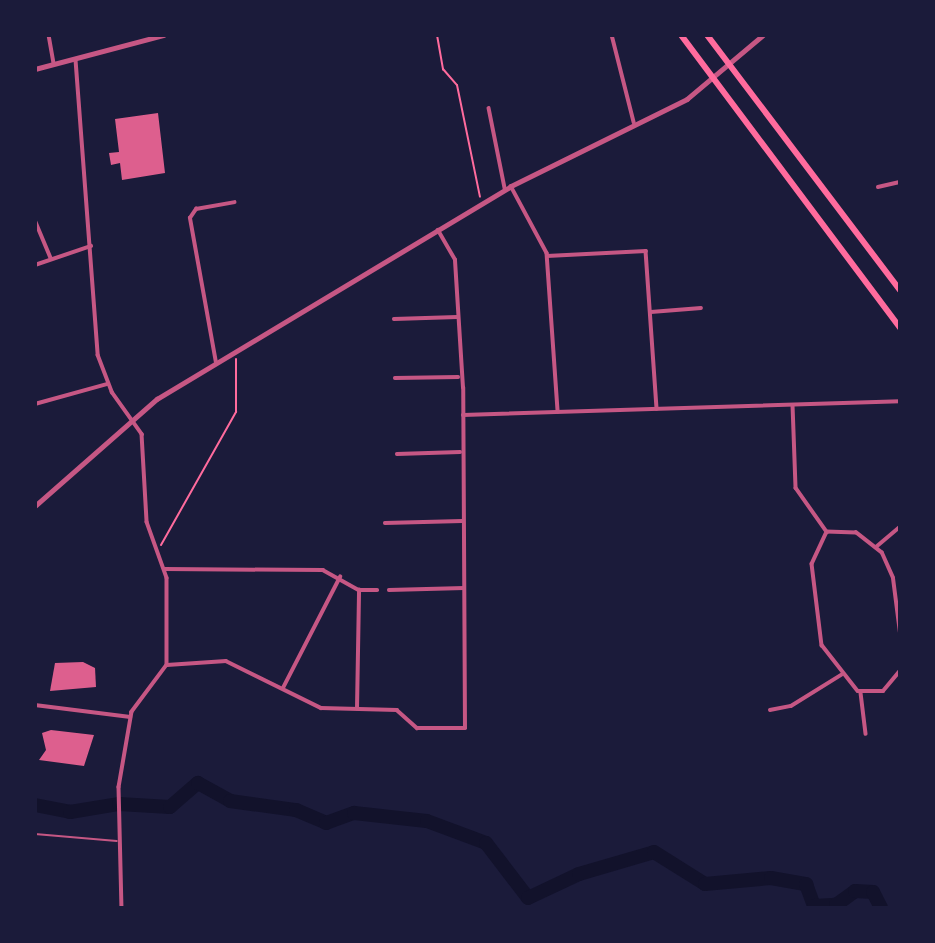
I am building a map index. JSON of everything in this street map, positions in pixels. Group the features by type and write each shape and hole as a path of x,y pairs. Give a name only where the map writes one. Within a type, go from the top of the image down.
{"highway":[{"path":"681,35 900,328"},
{"path":"707,35 900,290"}],"street":[{"path":"49,35 54,64"},
{"path":"35,69 164,35"},
{"path":"612,35 634,122"},
{"path":"35,506 132,420 232,352 508,188 634,122 697,93 741,59 763,35"},
{"path":"76,60 97,349 107,384 143,437 147,522 165,569 167,665 130,717 118,797 117,841 122,908"},
{"path":"489,108 508,188 547,256 558,412"},
{"path":"878,187 900,182"},
{"path":"216,363 190,218 196,209 234,202"},
{"path":"35,220 51,258"},
{"path":"167,665 226,661 321,708 397,710 417,728 465,727 469,631 464,588 460,453 463,415 458,377 455,260 438,230"},
{"path":"35,265 91,246"},
{"path":"547,256 644,250 657,409"},
{"path":"651,312 701,309"},
{"path":"35,312 35,356"},
{"path":"394,318 457,317"},
{"path":"395,378 458,377"},
{"path":"35,404 107,384"},
{"path":"463,415 900,401"},
{"path":"793,405 796,488 827,532"},
{"path":"397,454 460,453"},
{"path":"385,523 462,521"},
{"path":"876,547 899,528"},
{"path":"827,532 852,531 876,547 892,573 900,633"},
{"path":"827,532 812,561 818,632 841,676 861,692 883,691 900,671"},
{"path":"165,569 320,569 340,577 359,590 377,590"},
{"path":"283,688 340,577"},
{"path":"389,590 464,588"},
{"path":"357,709 359,590"},
{"path":"770,710 794,704 841,676"},
{"path":"861,692 866,734"},
{"path":"35,705 130,717"}],"lane":[{"path":"35,834 117,841"}],"path":[{"path":"437,35 443,69 457,85 483,202"},
{"path":"158,551 236,412 238,363 232,352"}],"building":[{"path":"158,113 165,173 122,180 120,163 111,165 109,153 119,152 115,119"},
{"path":"83,662 95,668 96,687 50,691 55,663"},
{"path":"51,730 94,735 84,766 39,760 46,750 42,733"}],"waterway":[{"path":"35,805 70,812 119,804 170,807 198,783 230,801 296,810 326,823 354,813 427,821 486,843 528,898 579,874 654,852 705,884 771,878 806,884 814,906 836,905 855,891 873,892 881,908"}]}
